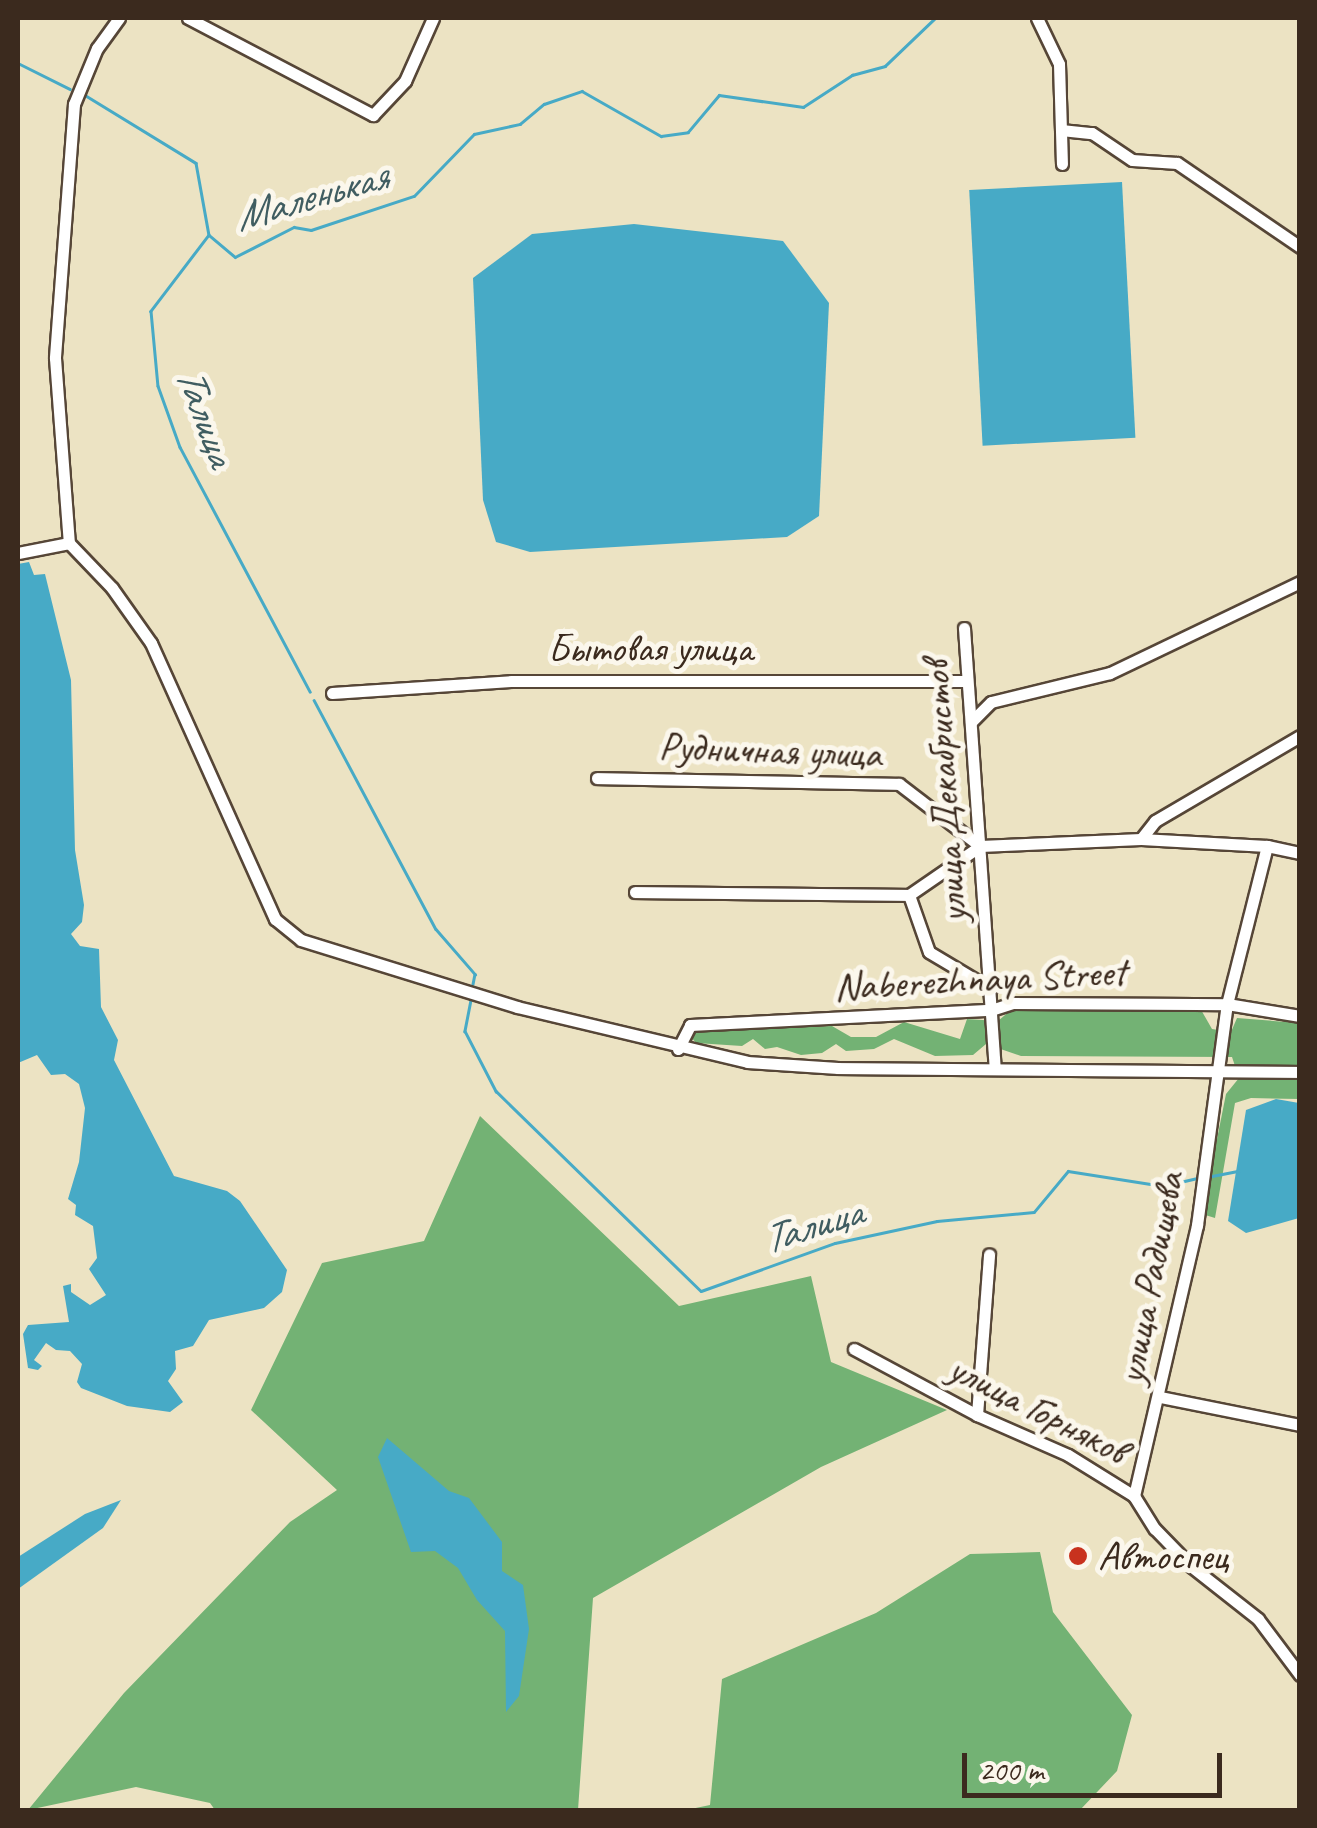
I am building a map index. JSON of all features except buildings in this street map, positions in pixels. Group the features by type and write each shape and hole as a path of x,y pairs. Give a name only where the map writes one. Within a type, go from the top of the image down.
{"street":[{"path":"119,18 97,48 74,104 55,358 69,543 112,588 151,642 275,919 301,940 517,1007 747,1062 838,1068 995,1066 1300,1072"},
{"path":"188,18 373,116 405,82 434,18"},
{"path":"1037,18 1059,64 1062,164"},
{"path":"1061,130 1092,133 1132,160 1176,163 1300,247"},
{"path":"18,553 69,543"},
{"path":"972,721 991,702 1110,673 1300,582"},
{"name":"улица Декабристов","path":"964,628 995,1066"},
{"name":"Бытовая улица","path":"332,693 511,681 968,681"},
{"path":"1142,839 1155,821 1300,736"},
{"name":"Рудничная улица","path":"597,778 899,784 980,846"},
{"path":"636,892 909,895 980,846 1142,839 1267,846 1300,853"},
{"name":"улица Радищева","path":"1134,1496 1160,1397 1200,1207 1227,1004 1267,846"},
{"path":"909,895 928,952 991,988"},
{"name":"Naberezhnaya Street","path":"678,1048 690,1024 991,1010 1012,1003 1227,1004 1300,1016"},
{"path":"977,1416 990,1254"},
{"name":"улица Горняков","path":"854,1349 977,1416 1068,1455 1134,1496 1155,1529 1192,1567 1258,1619 1300,1675"},
{"path":"1160,1397 1300,1425"}],"green space":[{"path":"1200,1008 1212,1029 1231,1032 1237,1018 1299,1023 1299,1099 1251,1098 1235,1103 1215,1218 1202,1214 1226,1094 1239,1078 1232,1057 1021,1056 986,1044 973,1055 935,1056 894,1039 874,1049 846,1051 836,1044 822,1053 801,1055 777,1047 765,1049 753,1039 742,1046 696,1043 691,1037 697,1030 832,1026 851,1037 876,1037 904,1022 960,1039 967,1019 998,1021 1011,1010"},
{"path":"480,1116 679,1306 811,1276 831,1362 947,1410 821,1467 593,1598 578,1810 215,1810 210,1803 136,1787 28,1810 124,1693 290,1522 337,1490 251,1410 322,1263 424,1241"},
{"path":"1040,1552 1053,1612 1132,1715 1117,1771 1080,1810 686,1810 710,1805 722,1679 876,1613 970,1554"}],"water":[{"path":"1122,182 1135,438 983,446 969,190"},
{"path":"634,224 783,241 829,303 819,516 787,537 530,552 496,542 483,500 473,278 532,234"},
{"path":"29,562 34,575 45,574 71,680 75,850 84,905 82,922 71,934 80,946 99,949 101,1007 118,1040 114,1060 174,1176 227,1191 240,1201 287,1270 282,1292 264,1308 209,1320 193,1346 175,1351 176,1369 168,1381 183,1402 170,1412 127,1406 81,1388 77,1382 82,1364 70,1351 56,1350 46,1343 34,1360 42,1366 38,1370 28,1368 23,1334 28,1325 69,1322 63,1286 71,1284 71,1292 90,1305 106,1295 89,1269 97,1258 93,1226 75,1215 76,1205 68,1199 79,1162 85,1108 79,1084 65,1074 51,1075 37,1055 18,1063 18,564"},
{"path":"1276,1099 1299,1103 1299,1218 1246,1233 1228,1221 1246,1110"},
{"path":"387,1438 449,1491 469,1498 502,1542 502,1571 523,1585 529,1629 519,1696 506,1712 505,1631 477,1600 458,1568 435,1551 411,1552 378,1457"},
{"path":"121,1500 103,1528 18,1589 18,1557 85,1514"}],"waterway":[{"name":"Маленькая","path":"209,235 235,257 294,227 311,230 414,196 474,134 520,124 544,104 582,91 661,136 688,132 719,95 803,107 852,75 885,66 935,18"},
{"name":"Талица","path":"18,63 70,89"},
{"name":"Талица","path":"85,95 196,163 209,235 151,311 158,386 180,447 310,692"},
{"name":"Талица","path":"314,700 436,929 475,974 473,984"},
{"name":"Талица","path":"471,1000 465,1031 496,1091 701,1291 835,1243 937,1221 1034,1212 1068,1171 1163,1186 1199,1178"},
{"name":"Талица","path":"1207,1177 1238,1171"}],"place":[{"name":"Автоспец","path":"1078,1556"}]}
